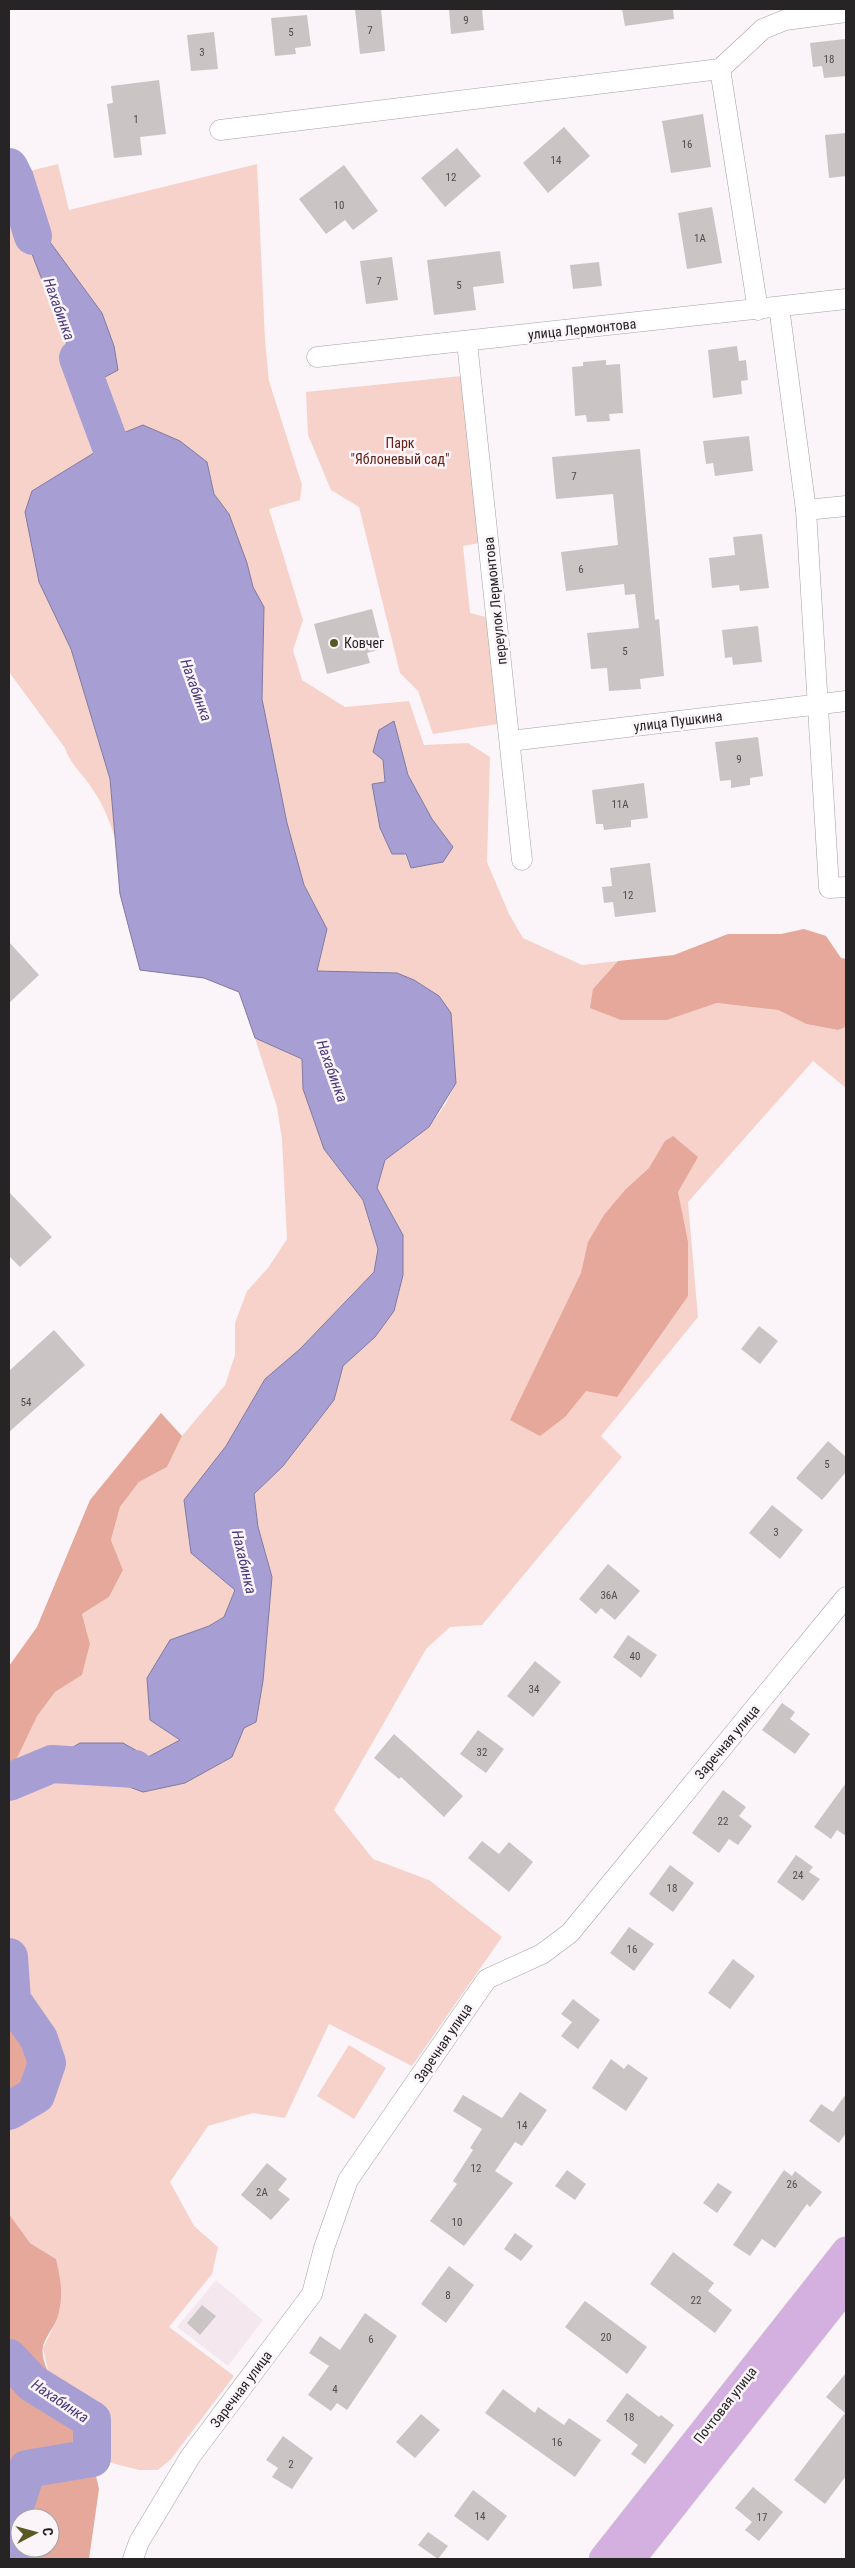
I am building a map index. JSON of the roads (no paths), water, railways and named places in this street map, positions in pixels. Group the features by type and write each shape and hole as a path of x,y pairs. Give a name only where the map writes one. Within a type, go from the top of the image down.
{"main road":[{"name":"Почтовая улица","path":"603,2559 846,2251"},
{"name":"Почтовая улица","path":"631,2559 846,2287"}],"street":[{"path":"220,130 720,69 762,29 785,20 846,12"},
{"path":"720,69 758,310"},
{"name":"улица Лермонтова","path":"317,357 758,310 846,298"},
{"path":"779,307 806,510 819,704 838,888"},
{"name":"переулок Лермонтова","path":"467,342 522,860"},
{"path":"806,510 846,506"},
{"name":"улица Пушкина","path":"510,741 846,701"},
{"name":"Заречная улица","path":"133,2559 139,2542 190,2457 312,2294 324,2248 348,2180 487,1979 542,1954 570,1933 846,1597"}],"water":[{"path":"24,185 39,227 102,313 114,346 118,370 94,383 101,404 91,407 27,241 11,188"},
{"path":"105,415 113,437 143,425 180,441 207,462 214,494 229,514 247,563 253,587 264,607 262,699 287,823 304,885 327,929 317,971 397,973 414,980 439,996 451,1013 456,1083 429,1127 385,1160 377,1188 403,1235 403,1275 394,1311 375,1337 343,1366 334,1400 283,1466 254,1494 258,1527 272,1577 263,1681 256,1722 244,1728 232,1757 185,1783 143,1792 94,1774 66,1751 80,1743 123,1743 148,1757 180,1740 150,1720 147,1678 170,1640 209,1626 224,1617 235,1590 191,1553 184,1500 226,1446 265,1379 300,1349 374,1272 378,1249 363,1200 324,1149 303,1089 302,1059 255,1038 239,992 204,978 140,970 120,894 110,779 71,649 39,582 25,512 32,491 102,448 95,419"},
{"path":"394,721 408,775 432,819 453,847 443,862 411,868 406,854 392,854 380,828 372,784 385,782 383,760 373,752 379,730"}],"waterway":[{"name":"Нахабинка","path":"9,167 15,179 33,236"},
{"name":"Нахабинка","path":"78,358 118,466"},
{"name":"Нахабинка","path":"9,1782 52,1764 135,1769"},
{"name":"Нахабинка","path":"9,1957 12,2000 39,2039 47,2063 36,2095 9,2111"},
{"name":"Нахабинка","path":"9,2358 32,2383 92,2420 92,2458 27,2469 15,2508"}],"place":[{"name":"Ковчег","path":"334,643"}],"park label":[{"name":"Парк \"Яблоневый сад\"","path":"400,452"}]}
